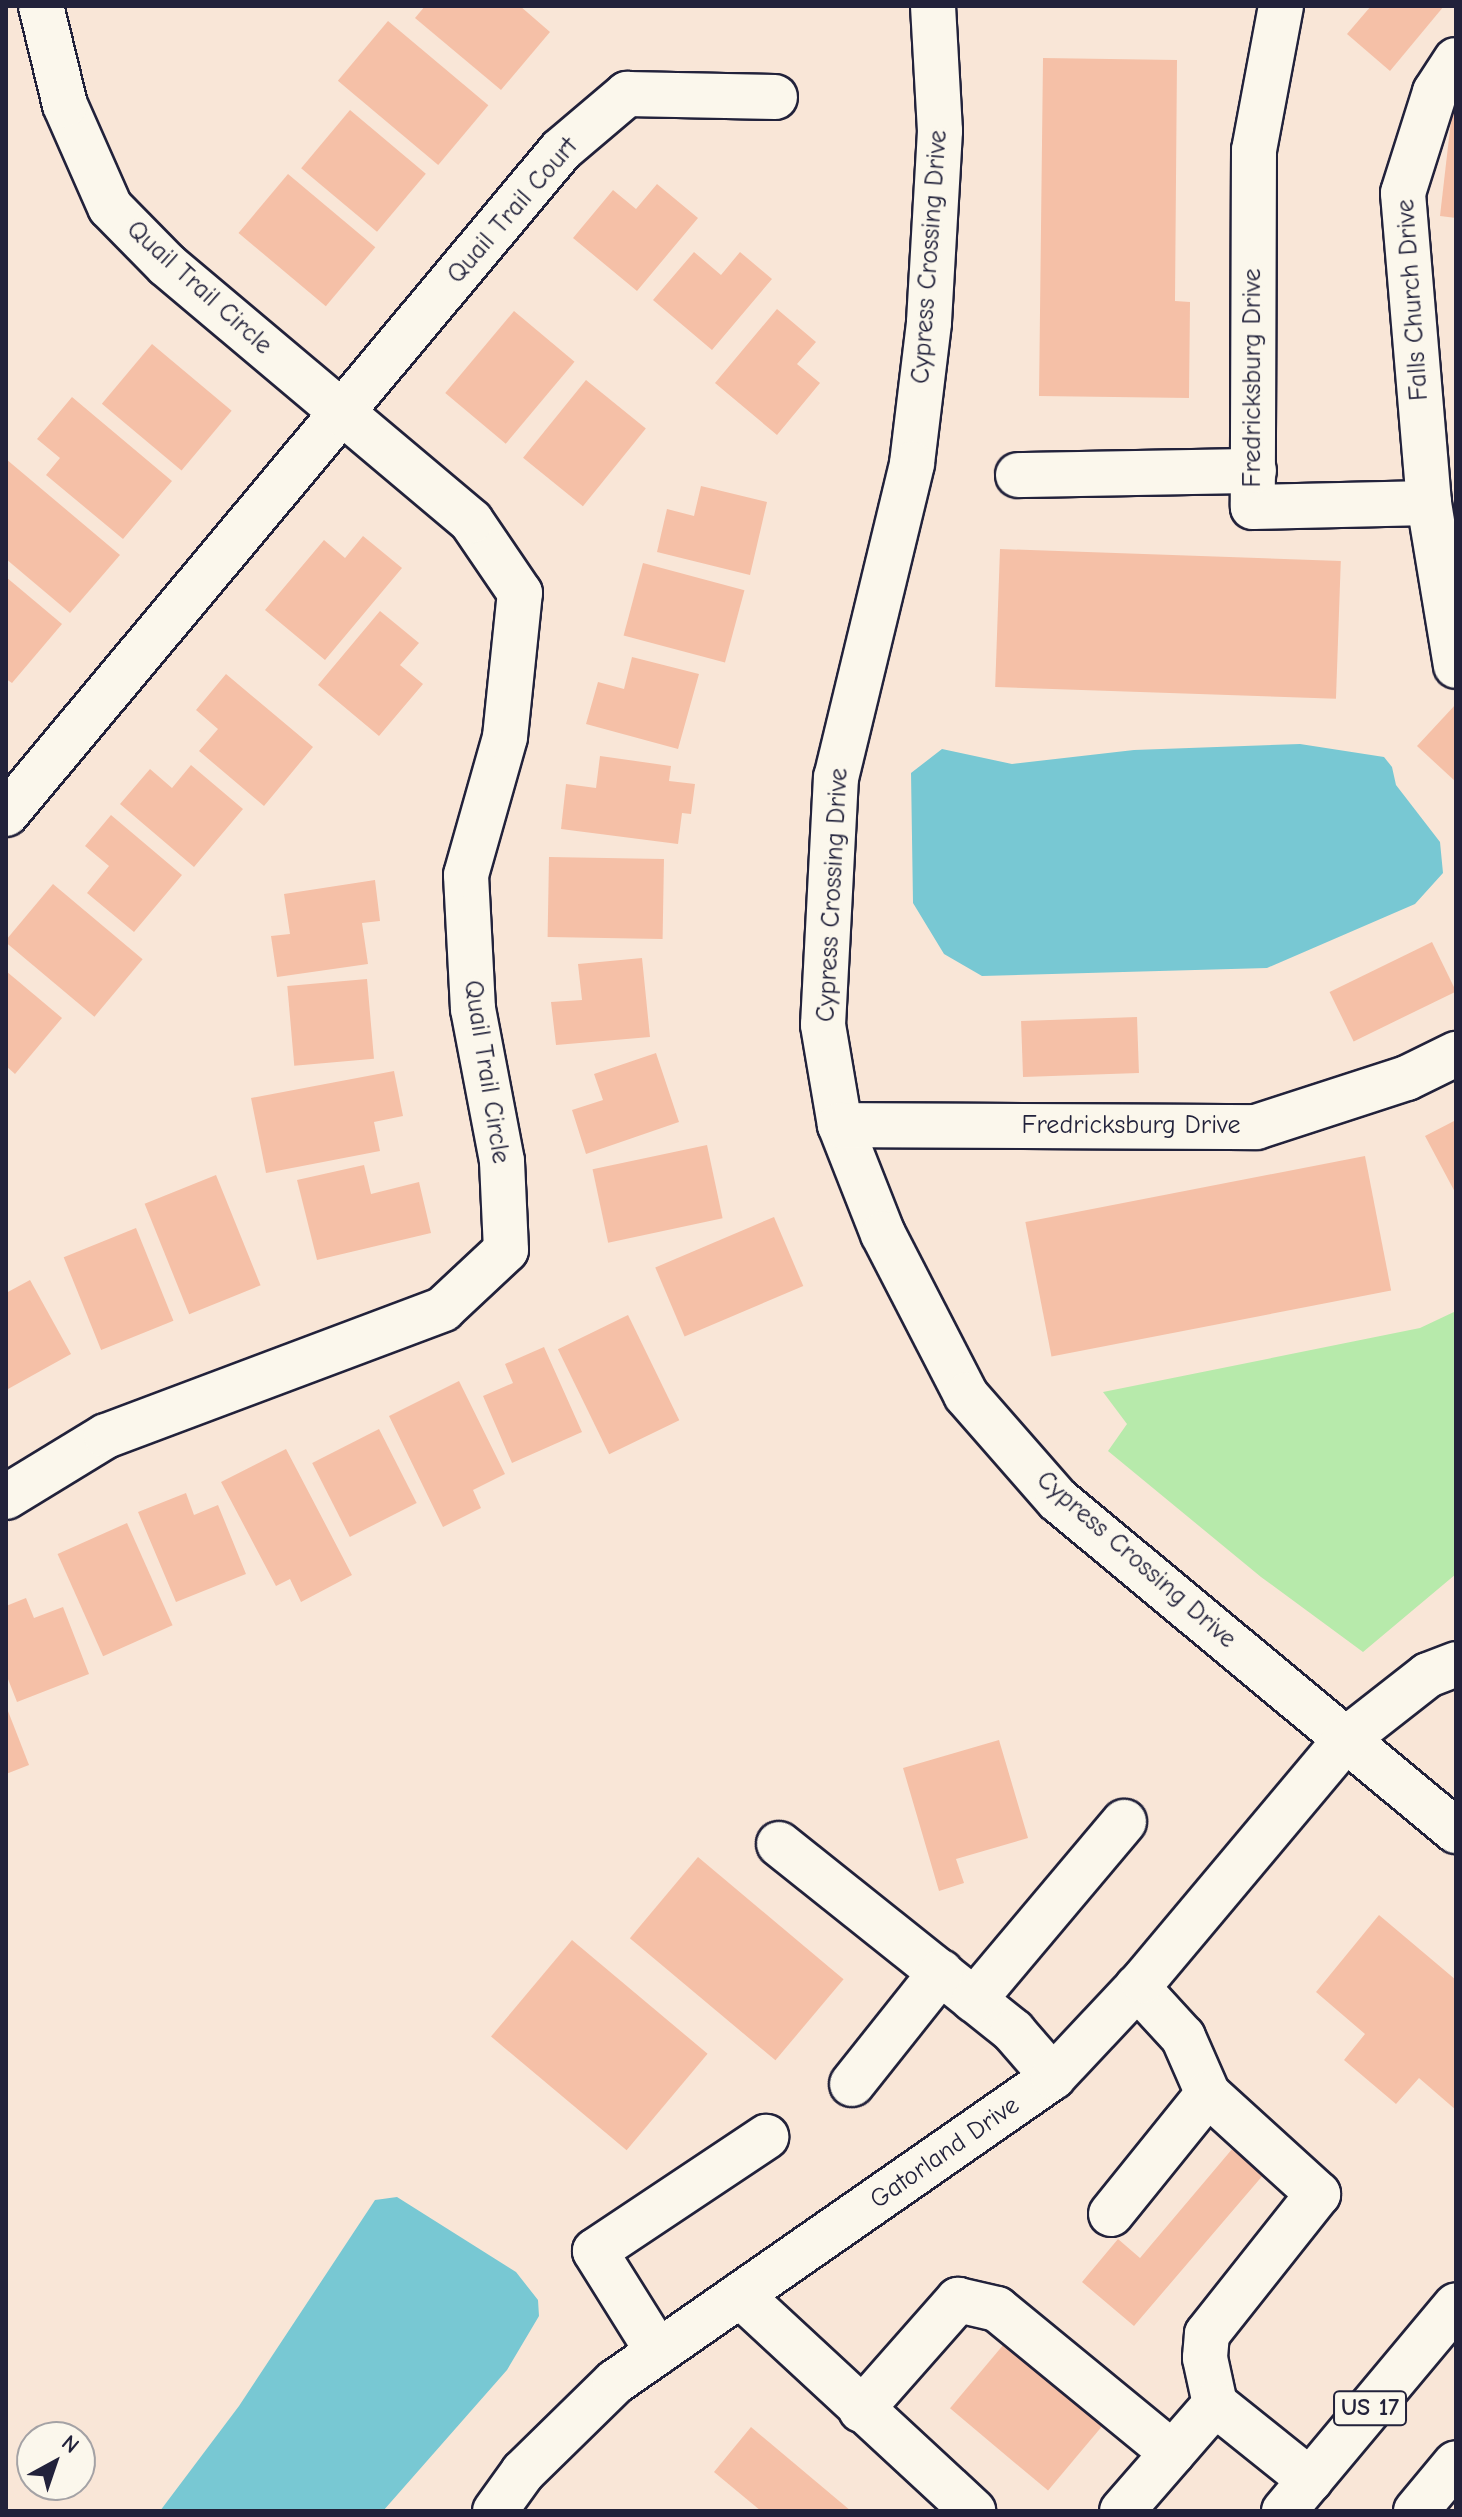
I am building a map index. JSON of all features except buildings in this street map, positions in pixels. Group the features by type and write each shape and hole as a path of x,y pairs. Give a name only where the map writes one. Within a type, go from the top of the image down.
{"street":[{"name":"Quail Trail Circle","path":"6,1497 106,1436 443,1309 506,1250 502,1161 473,1009 466,875 505,737 520,593 471,521 167,265 110,207 65,105 41,6"},
{"name":"Cypress Crossing Drive","path":"933,6 940,131 929,323 912,464 836,777 823,1025 840,1125 883,1234 966,1395 1058,1500 1456,1831"},
{"name":"Fredricksburg Drive","path":"1281,6 1254,150 1253,507 1429,503"},
{"name":"Falls Church Drive","path":"1429,503 1403,193 1435,92 1456,60"},
{"name":"Quail Trail Court","path":"342,412 561,150 627,94 775,97"},
{"path":"6,814 342,412"},
{"path":"1018,475 1254,471"},
{"path":"1429,503 1456,666"},
{"name":"Fredricksburg Drive","path":"840,1125 1256,1127 1407,1078 1456,1054"},
{"name":"Gatorland Drive","path":"495,2511 523,2472 615,2382 1053,2077 1137,1987 1345,1740 1428,1675 1456,1664"},
{"path":"974,2000 1124,1822"},
{"path":"779,1844 1013,2031 1053,2077"},
{"path":"852,2084 941,1972"},
{"path":"1137,1987 1183,2037 1208,2094 1309,2180 1318,2194 1207,2334 1205,2358 1215,2404 1297,2495"},
{"path":"1111,2214 1208,2094"},
{"path":"658,2352 595,2251 766,2137"},
{"path":"740,2295 973,2511"},
{"path":"861,2410 958,2300 997,2309 1172,2453"},
{"name":"US 17","path":"1297,2495 1456,2305"},
{"path":"1122,2511 1215,2404"},
{"path":"1416,2511 1456,2463"}],"green space":[{"path":"1456,1311 1456,1574 1363,1652 1261,1577 1108,1451 1127,1424 1103,1392 1420,1328"}],"water":[{"path":"1300,744 1384,757 1392,767 1396,785 1440,842 1443,873 1415,904 1267,968 982,976 944,954 913,903 911,773 942,749 1012,764 1134,750"},
{"path":"397,2197 516,2272 538,2300 539,2316 507,2370 383,2511 160,2511 239,2406 375,2200"}]}
